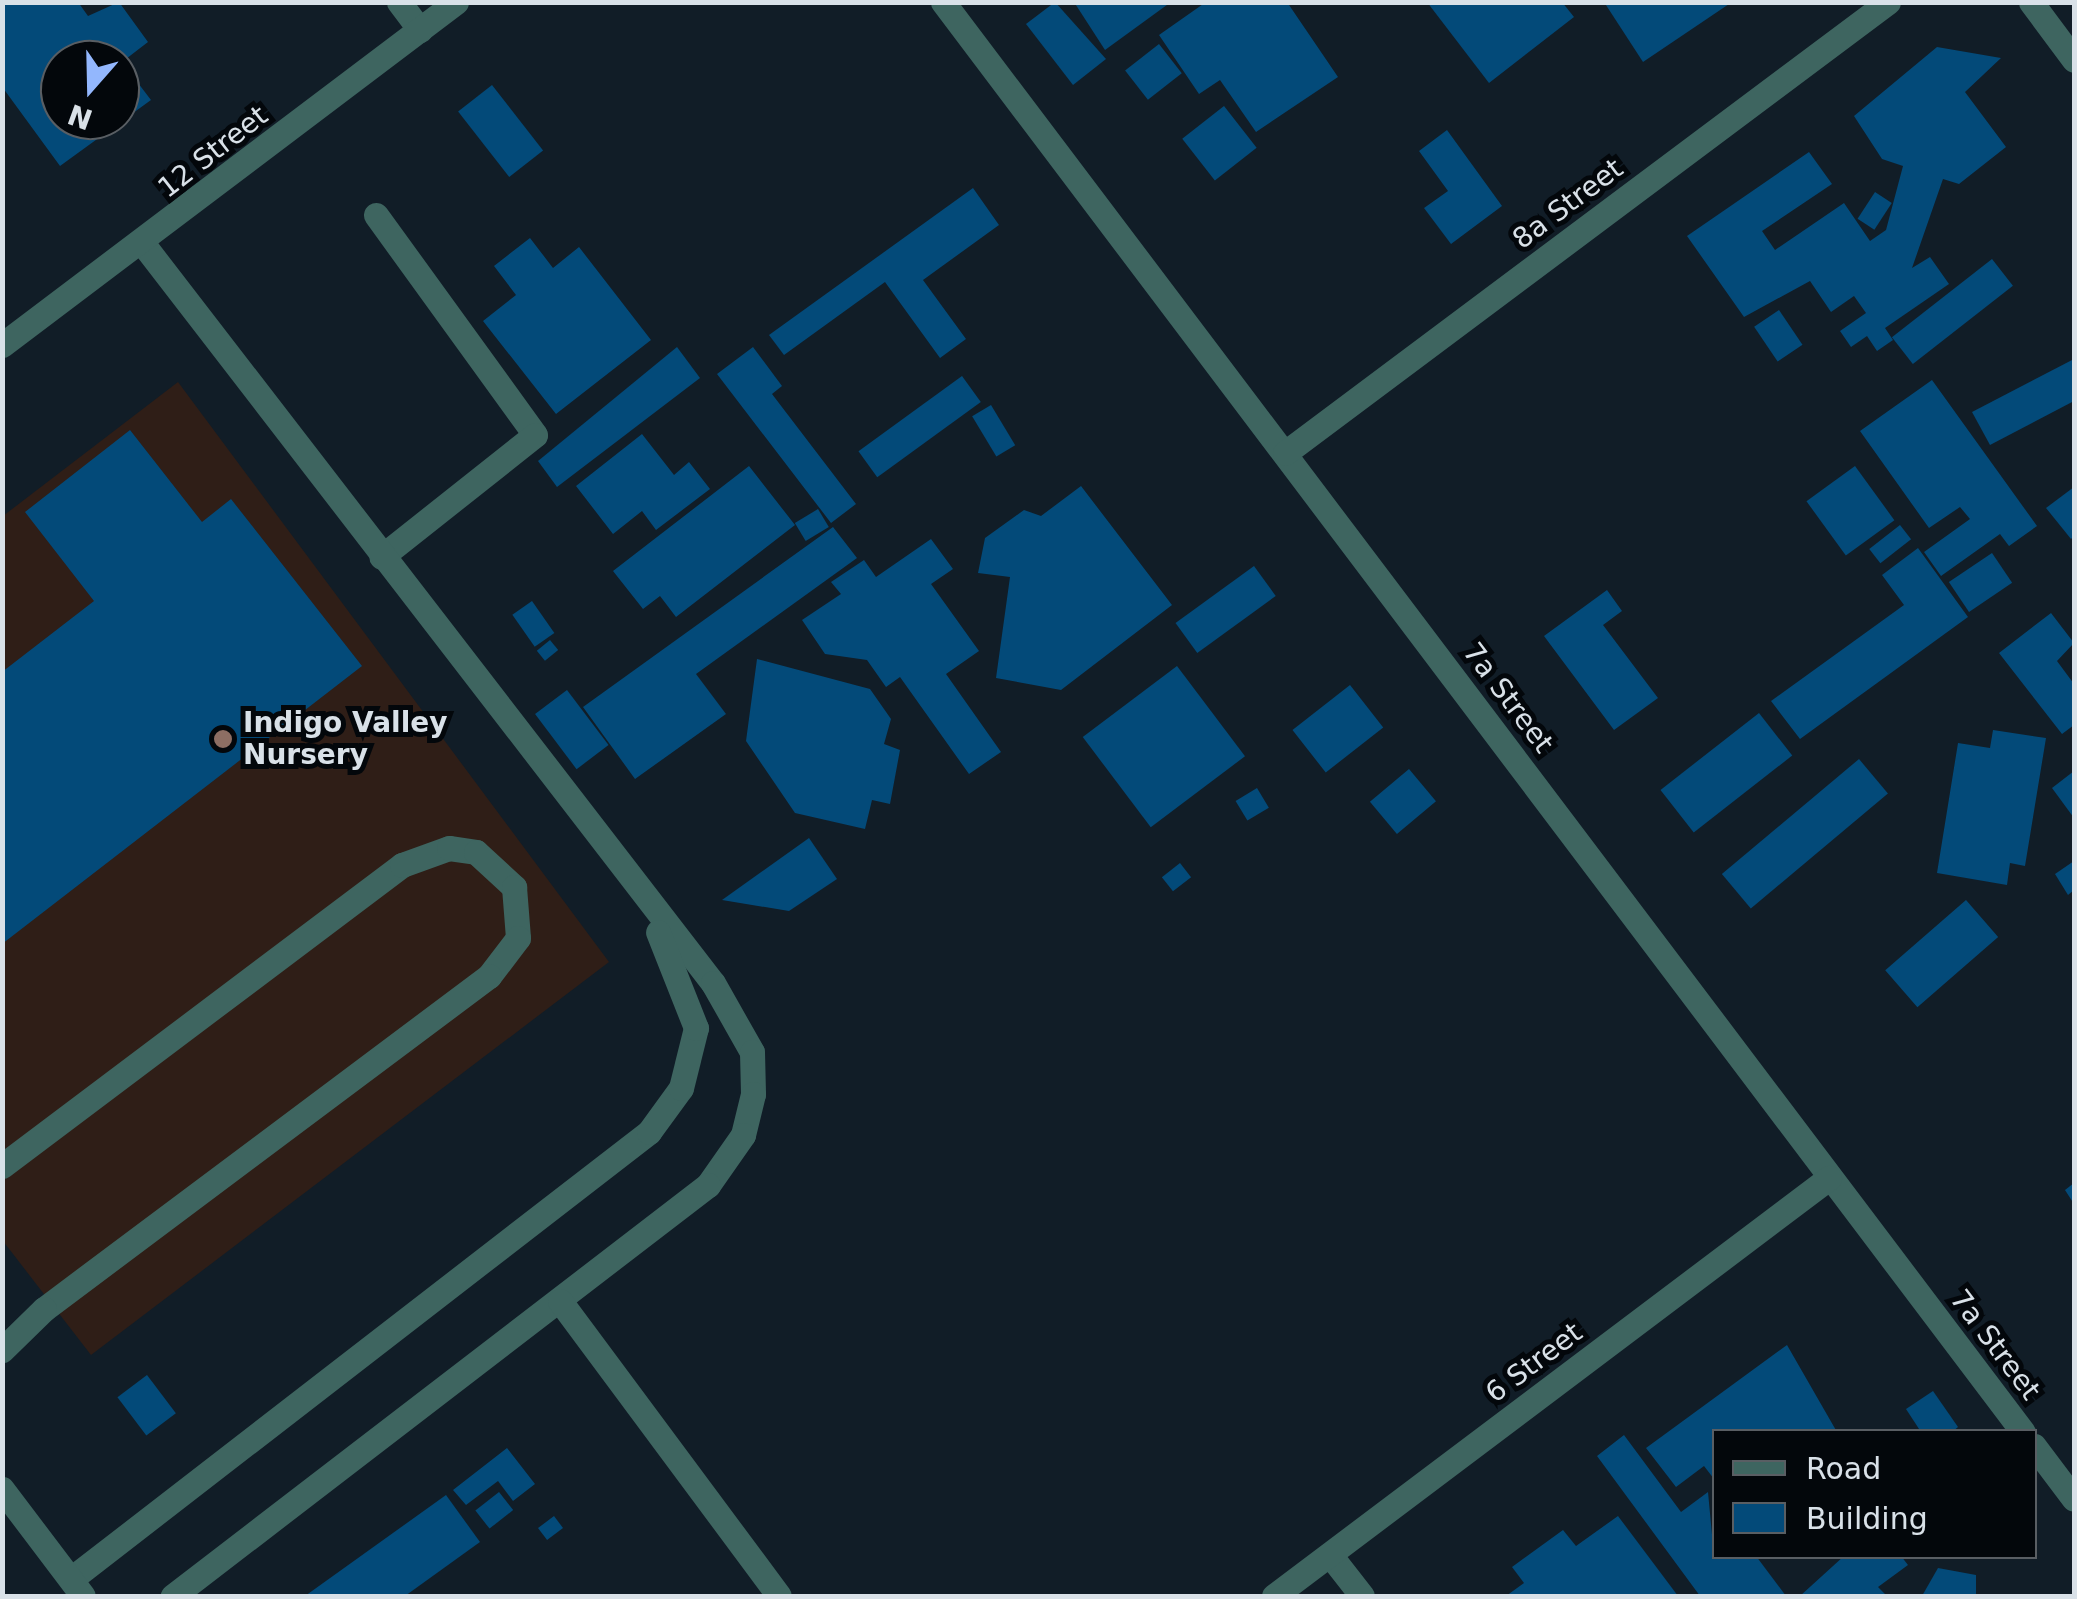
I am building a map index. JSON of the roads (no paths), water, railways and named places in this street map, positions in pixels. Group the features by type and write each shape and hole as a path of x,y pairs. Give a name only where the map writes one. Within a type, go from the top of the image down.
{"street":[{"path":"398,2 420,30"},
{"name":"12 Street","path":"2,345 143,244 456,2"},
{"name":"7a Street","path":"942,2 2021,1429"},
{"name":"8a Street","path":"1284,453 1888,2"},
{"path":"2031,2 2074,60"},
{"path":"376,215 535,435 381,558"},
{"path":"143,244 736,1016 752,1052 753,1094 743,1135 708,1185 173,1596"},
{"path":"2,1166 413,860 449,848 476,852 514,887 518,938 489,976 6,1338"},
{"path":"2,1489 77,1588 667,1110 696,1028 638,892"},
{"name":"6 Street","path":"1274,1596 1829,1178"},
{"path":"560,1302 779,1596"},
{"path":"2037,1450 2074,1499"},
{"path":"1330,1555 1362,1596"}],"place":[{"name":"Indigo Valley Nursery","path":"223,739"}]}
